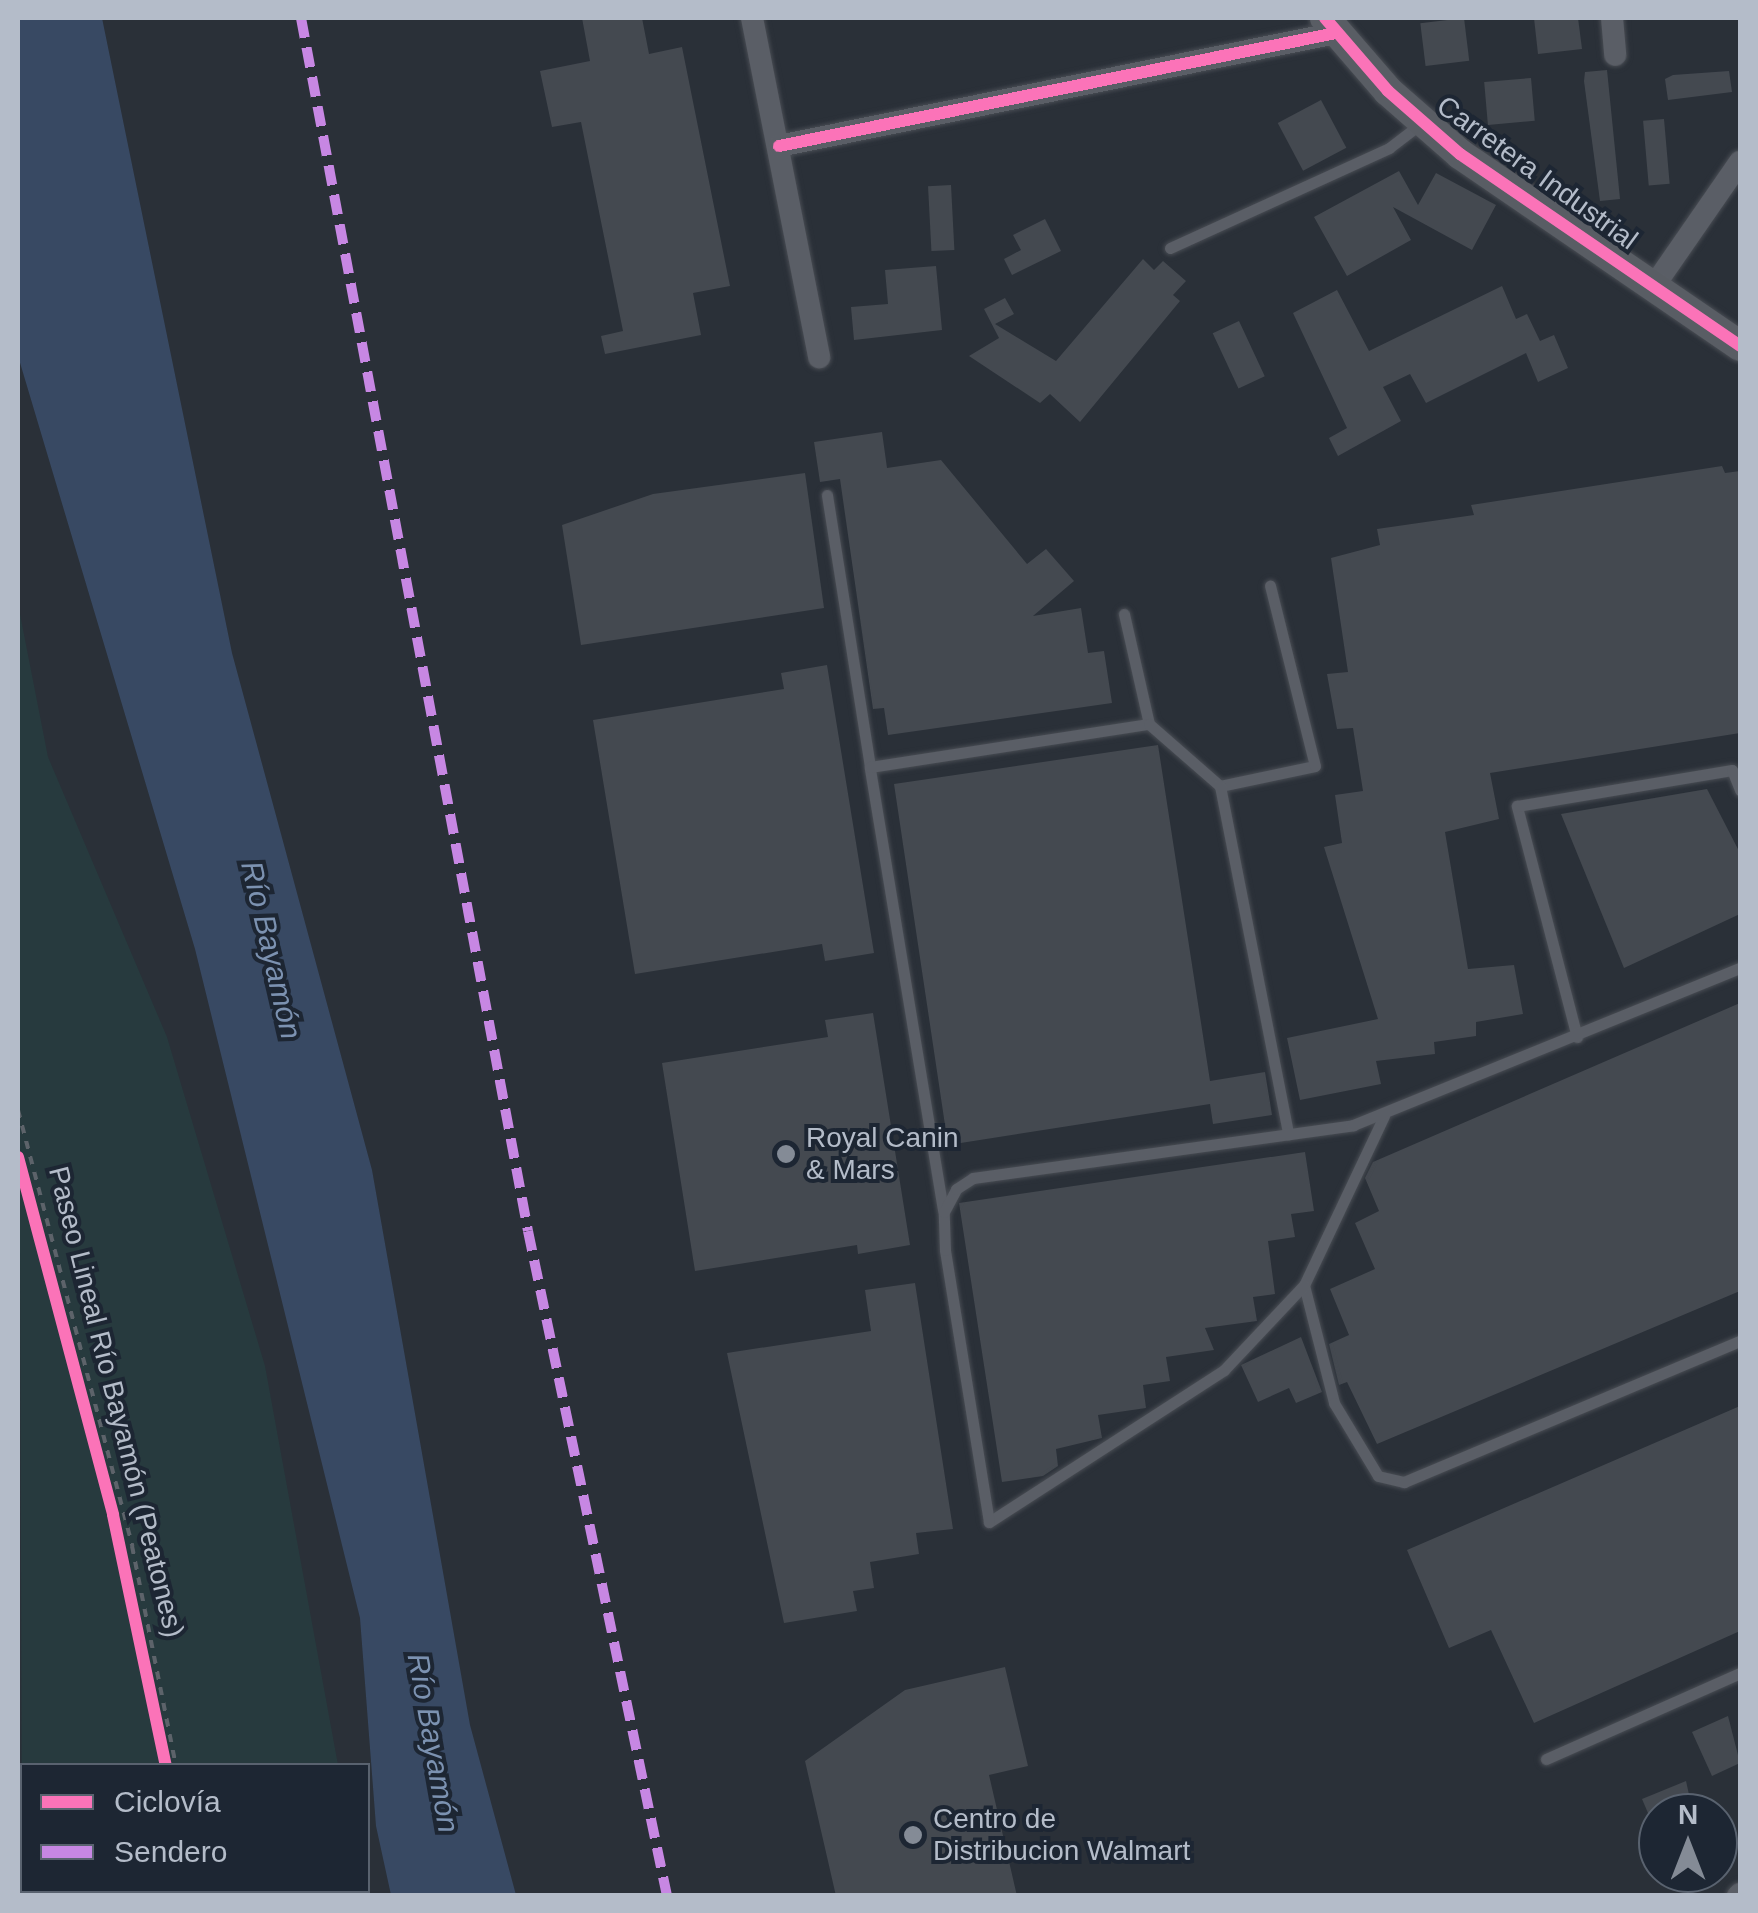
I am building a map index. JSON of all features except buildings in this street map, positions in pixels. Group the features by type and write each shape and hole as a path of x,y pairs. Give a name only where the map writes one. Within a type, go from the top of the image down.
{"street":[{"path":"752,18 820,357"},
{"path":"1612,18 1615,55"},
{"path":"779,146 1330,25"},
{"name":"Carretera Industrial","path":"1330,25 1423,122 1740,346"},
{"path":"1654,286 1740,162"}],"lane":[{"path":"1170,248 1390,148 1423,122"},
{"path":"827,495 944,1212 989,1522 1224,1370 1304,1285 1384,1116"},
{"path":"1220,786 1315,766 1270,586"},
{"path":"1124,614 1149,724 1220,786 1288,1134"},
{"path":"870,767 1149,724"},
{"path":"1577,1037 1516,806 1732,770 1740,790"},
{"path":"944,1212 956,1188 973,1178 1288,1134 1384,1116 1740,968"},
{"path":"1304,1285 1334,1403 1378,1476 1404,1482 1740,1341"},
{"path":"1546,1759 1740,1673"}],"path":[{"path":"18,1157 118,1533 165,1763"}],"green space":[{"path":"18,604 48,757 167,1037 265,1366 338,1763 22,1763"},
{"path":"193,1893 361,1893 361,1895"}],"water":[{"name":"Río Bayamón","path":"18,18 102,18 232,653 372,1170 470,1725 516,1895 391,1895 376,1826 360,1618 195,949 18,356"}],"marked path":[{"path":"301,18 528,1231 667,1896"}],"cycle path":[{"path":"1325,18 1388,91 1460,154 1740,346"},
{"path":"779,146 1336,33"},
{"name":"Paseo Lineal Río Bayamón (Peatones)","path":"18,1157 113,1515 165,1763"}],"place":[{"name":"Royal Canin & Mars","path":"786,1154"},
{"name":"Centro de Distribucion Walmart","path":"913,1835"}]}
